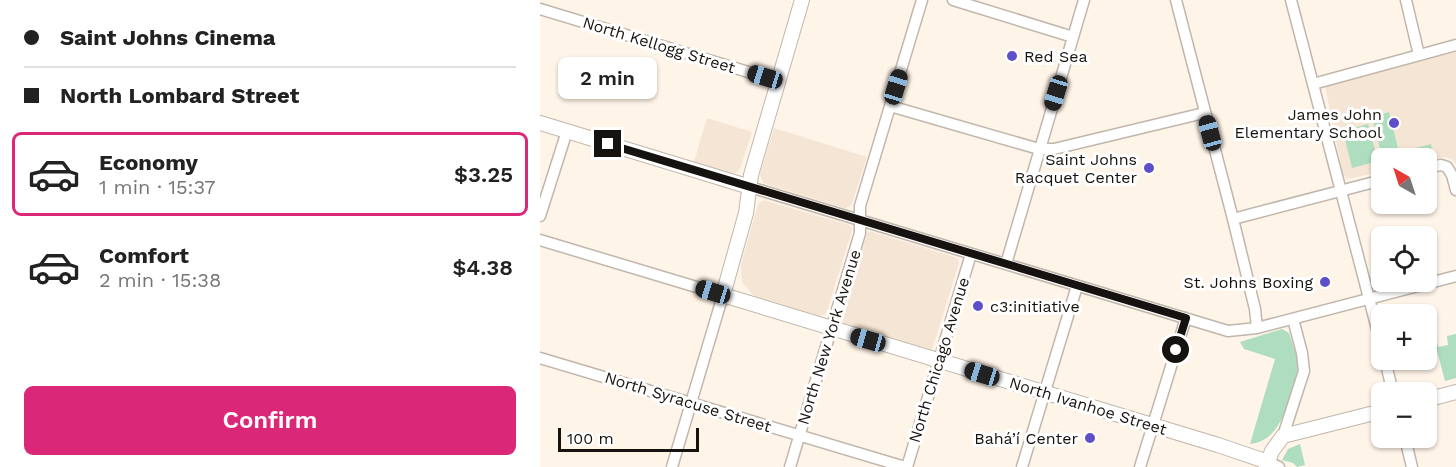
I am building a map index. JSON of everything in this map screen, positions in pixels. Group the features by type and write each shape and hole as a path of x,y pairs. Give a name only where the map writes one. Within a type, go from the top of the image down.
{"main road":[{"path":"723,295 746,213 751,174 802,0"},
{"path":"540,123 750,187"},
{"name":"North Ivanhoe Street","path":"723,295 1152,425 1271,465 1276,444 1284,436"},
{"path":"1437,397 1456,392"},
{"path":"1284,436 1371,414"}],"street":[{"name":"North New York Avenue","path":"790,467 860,233 860,206 922,0"},
{"path":"953,0 1073,37"},
{"path":"1006,264 1084,0"},
{"path":"1176,0 1233,219 1255,309 1257,328"},
{"path":"1291,0 1371,307"},
{"path":"1406,0 1419,55"},
{"name":"North Kellogg Street","path":"540,9 778,81"},
{"path":"1313,84 1456,45"},
{"path":"890,106 1039,149 1054,149 1204,113"},
{"path":"540,216 567,131"},
{"path":"1437,166 1447,167 1456,190"},
{"path":"1233,219 1371,183"},
{"path":"750,187 1228,331 1257,328 1456,276"},
{"name":"North Ivanhoe Street","path":"540,240 723,295"},
{"name":"North Chicago Avenue","path":"906,467 971,254"},
{"path":"1022,467 1077,286"},
{"path":"672,467 723,295"},
{"path":"1140,467 1186,318"},
{"path":"1284,436 1304,371 1293,319"},
{"name":"North Syracuse Street","path":"540,358 906,467"},
{"path":"1407,448 1412,467"}],"shaded area":[{"name":"James John Elementary School","path":"1456,52 1456,164 1445,157 1437,158 1437,148 1371,148 1371,174 1347,179 1343,175 1325,86"},
{"path":"707,118 752,132 740,169 736,173 731,174 694,162"},
{"path":"774,128 867,157 851,206 845,208 763,183 760,174"},
{"path":"763,200 851,227 852,231 824,315 819,316 754,296 742,282 741,264 758,205"},
{"path":"869,231 958,259 959,263 932,350 842,323"}],"green space":[{"path":"1389,112 1398,148 1380,148 1372,117"},
{"path":"1368,124 1374,148 1371,148 1371,163 1352,168 1343,131"},
{"path":"1431,144 1432,148 1416,148"},
{"path":"1282,329 1289,333 1297,361 1297,374 1279,424 1268,437 1250,444 1275,359 1244,349 1240,342"},
{"path":"1456,334 1456,378 1445,381 1437,343 1438,347 1448,345 1447,336"},
{"path":"1300,444 1305,465 1297,467 1293,463 1282,460 1288,449"}],"place":[{"name":"Red Sea","path":"1012,56"},
{"name":"James John Elementary School","path":"1394,123"},
{"name":"Saint Johns Racquet Center","path":"1149,168"},
{"name":"St. Johns Boxing","path":"1325,282"},
{"name":"c3:initiative","path":"978,306"},
{"name":"Bahá’í Center","path":"1090,438"}],"route":[{"path":"608,144 1186,318 1176,350"}]}
